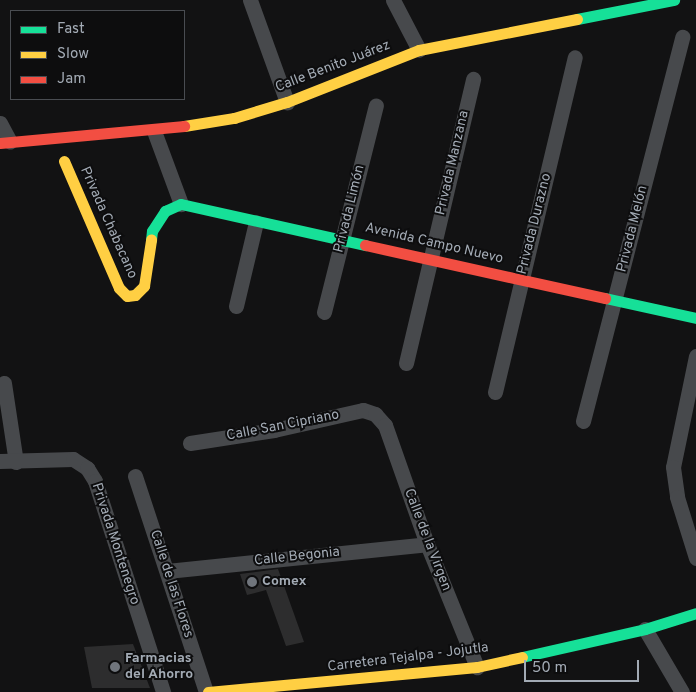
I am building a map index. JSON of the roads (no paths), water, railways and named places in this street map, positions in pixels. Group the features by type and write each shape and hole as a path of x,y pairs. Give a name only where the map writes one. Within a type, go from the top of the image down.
{"street":[{"path":"250,0 287,102"},
{"path":"393,0 419,50"},
{"name":"Calle Benito Juárez","path":"5,143 154,131 234,118 287,102 419,50 674,0"},
{"name":"Privada Melón","path":"583,421 682,37"},
{"name":"Privada Durazno","path":"495,392 575,57"},
{"name":"Privada Manzana","path":"406,363 472,80"},
{"name":"Privada Limón","path":"324,312 376,105"},
{"path":"0,123 5,143"},
{"path":"154,131 180,204"},
{"name":"Privada Chabacano","path":"64,161 120,288 127,296 136,295 144,286 152,232 165,210 180,204"},
{"name":"Avenida Campo Nuevo","path":"180,204 696,318"},
{"path":"236,306 256,222"},
{"path":"696,356 673,467 676,496 696,558"},
{"path":"4,383 16,462"},
{"name":"Calle San Cipriano","path":"190,443 274,430 363,410 375,414"},
{"name":"Calle de la Virgen","path":"375,414 385,426 427,544 477,667"},
{"name":"Privada Montenegro","path":"0,461 73,459 86,468 95,481 163,692"},
{"name":"Calle de las Flores","path":"135,476 207,692"},
{"name":"Calle Begonia","path":"167,571 427,544"},
{"name":"Carretera Tejalpa - Jojutla","path":"207,692 477,667 645,629 696,613"},
{"path":"645,629 682,692"}],"place":[{"name":"Comex","path":"252,582"},
{"name":"Farmacias del Ahorro","path":"115,667"}]}
